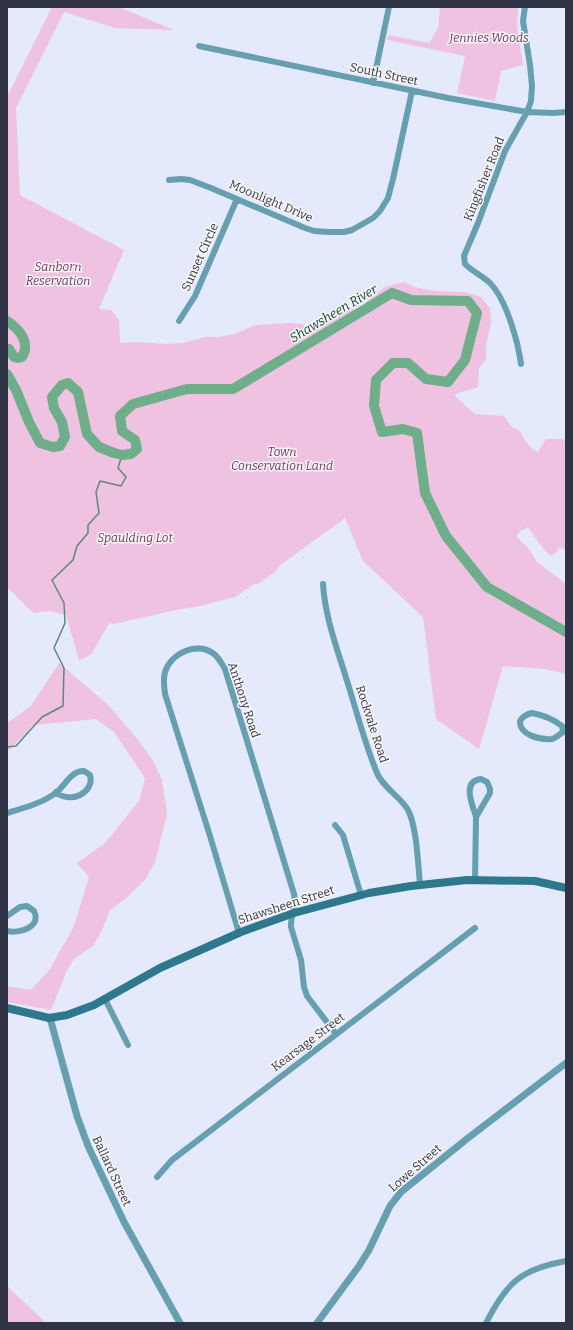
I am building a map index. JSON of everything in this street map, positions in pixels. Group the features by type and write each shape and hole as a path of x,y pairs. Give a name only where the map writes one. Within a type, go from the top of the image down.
{"main road":[{"name":"Shawsheen Street","path":"7,1008 50,1018 67,1015 94,1005 160,968 239,933 294,913 388,889 420,884 475,880 534,881 566,888"}],"street":[{"path":"373,83 389,7"},
{"name":"Kingfisher Road","path":"521,364 520,350 513,328 499,296 491,284 465,264 464,256 505,151 527,112 531,101 532,86 523,21 525,7"},
{"name":"South Street","path":"199,46 412,91 527,112 566,112"},
{"name":"Moonlight Drive","path":"169,180 190,180 314,231 344,232 352,230 367,222 380,211 389,194 412,91"},
{"name":"Sunset Circle","path":"179,321 195,296 237,199"},
{"name":"Rockvale Road","path":"323,584 323,597 332,632 369,754 378,775 386,786 408,809 412,820 420,884"},
{"name":"Anthony Road","path":"239,933 165,694 165,672 169,664 174,657 189,650 205,649 214,654 222,663 294,894 294,913 290,922 301,960 304,987 307,996 336,1034"},
{"path":"532,713 542,715 562,726 564,733 553,739 538,737 527,733 521,728 520,721 526,714 532,713"},
{"path":"7,813 33,805 47,798 56,792 78,771 84,771 90,775 91,781 89,785 76,797 66,798 56,792"},
{"path":"475,880 476,817 470,787 474,781 481,779 487,782 490,793 476,817"},
{"path":"335,826 343,835 361,895"},
{"path":"7,916 20,908 27,906 34,911 36,917 34,924 29,928 15,932 7,931"},
{"name":"Kearsage Street","path":"157,1177 172,1160 475,928"},
{"path":"105,999 128,1045"},
{"name":"Ballard Street","path":"50,1018 76,1116 88,1146 124,1222 180,1323"},
{"name":"Lowe Street","path":"317,1323 359,1266 369,1250 390,1206 401,1192 468,1138 566,1063"},
{"path":"486,1323 502,1294 516,1281 532,1270 566,1261"}],"green space":[{"path":"52,7 119,7 174,30 115,28 64,12 16,108 20,195 124,250 99,309 111,310 119,320 120,343 183,343 205,337 218,337 235,334 255,325 290,323 303,324 309,331 351,309 360,308 385,287 404,282 414,287 436,291 465,292 481,297 490,308 491,322 486,346 486,360 479,368 478,387 455,394 456,397 475,414 504,416 512,427 520,431 532,449 538,452 546,439 562,439 566,441 566,552 564,549 559,548 556,553 551,556 544,550 528,527 518,533 517,537 528,548 537,562 566,584 566,674 546,669 503,666 479,749 436,719 423,617 363,561 345,518 279,566 275,572 235,597 200,606 113,624 109,623 91,655 79,660 66,615 50,611 33,613 7,587 7,97"},
{"name":"Jennies Woods","path":"440,7 518,7 517,25 523,65 501,71 495,101 457,93 465,56 387,40 388,35 429,43 438,28"},
{"path":"59,663 106,703 135,736 152,759 162,780 167,814 155,862 145,880 125,899 110,910 102,930 93,946 74,959 67,970 51,1010 7,1002 7,986 31,990 50,969 74,926 89,877 77,863 105,843 139,801 145,778 114,732 96,719 34,725 7,752 7,723 31,706"},
{"path":"7,1286 44,1321 43,1323 7,1323"}],"waterway":[{"name":"Shawsheen River","path":"7,374 16,390 29,422 40,443 53,447 60,446 65,437 62,422 54,408 52,397 62,385 68,383 78,392 87,434 99,447 122,455 131,454 137,449 135,440 122,431 120,416 133,404 187,389 233,389 392,293 411,300 468,301 477,313 465,360 448,382 426,379 408,363 393,363 376,380 374,406 382,432 403,429 417,433 425,493 446,536 487,587 566,632"},
{"name":"Shawsheen River","path":"7,321 16,328 22,336 25,346 22,357 18,358 14,357 9,349 7,349"},
{"path":"7,747 16,746 42,717 63,706 64,668 54,648 65,623 64,603 52,580 73,560 77,546 88,533 88,525 99,513 96,492 100,481 121,486 126,477 118,468 122,455"}],"park label":[{"name":"Sanborn Reservation","path":"58,274"},
{"name":"Town Conservation Land","path":"282,459"},
{"name":"Spaulding Lot","path":"135,538"}]}
